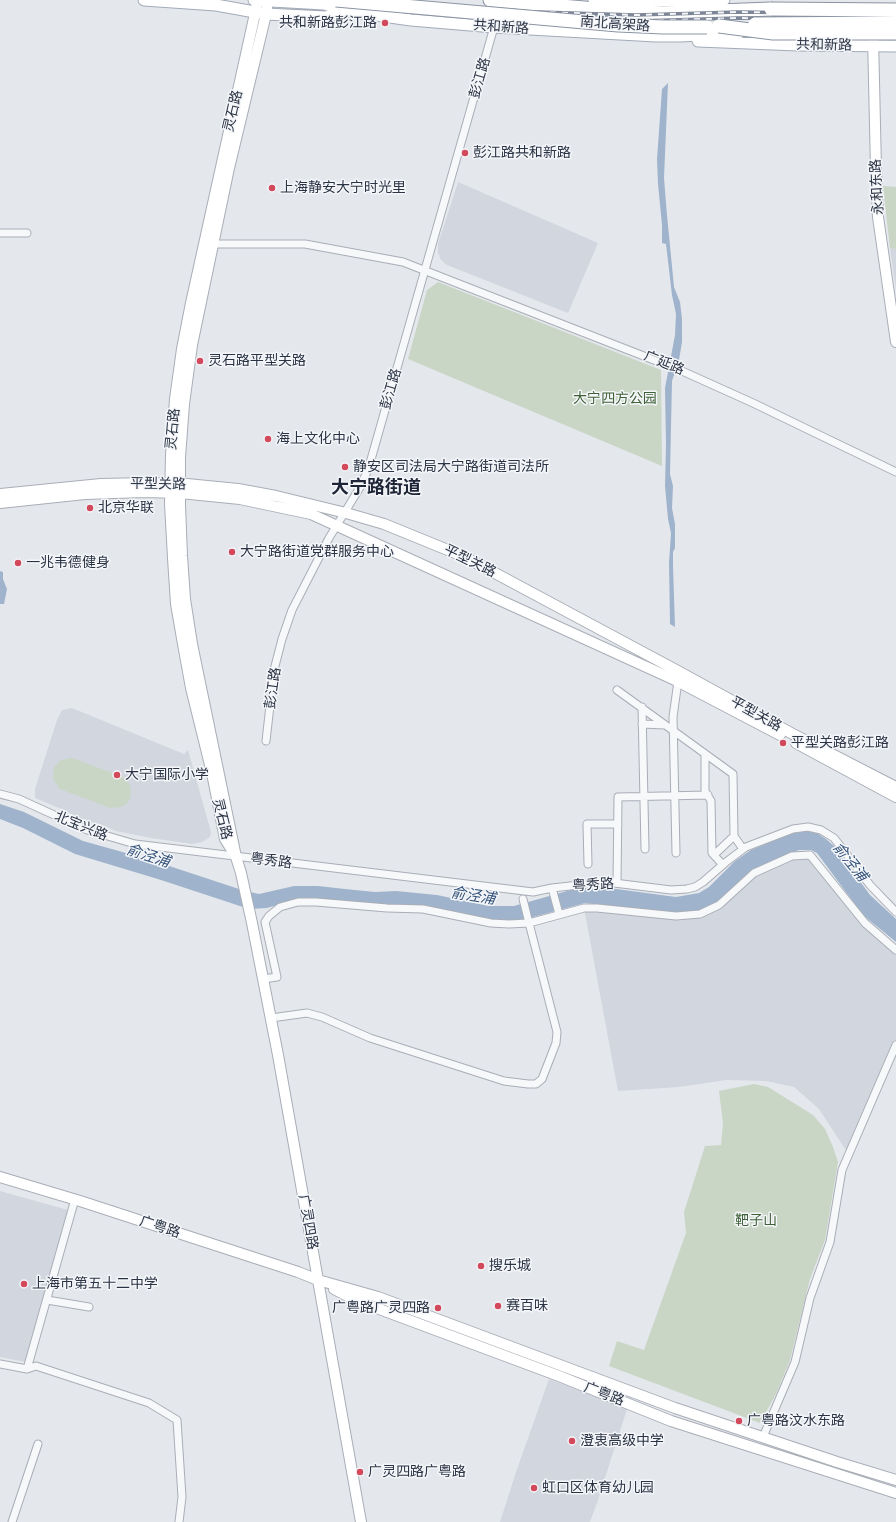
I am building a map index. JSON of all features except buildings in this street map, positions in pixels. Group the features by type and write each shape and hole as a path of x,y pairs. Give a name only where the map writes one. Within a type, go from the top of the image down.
{"highway":[{"name":"南北高架路","path":"336,0 618,25 663,27 807,23 896,23"},
{"name":"南北高架路","path":"490,0 620,11 663,13 771,9 812,5 896,10"},
{"path":"812,5 861,1 896,1"},
{"path":"719,26 773,33 896,33"}],"main road":[{"name":"共和新路","path":"144,0 180,1 216,5 261,13 325,17 348,11"},
{"name":"共和新路","path":"254,0 324,4 348,11 411,20 494,27 656,36 768,31 896,30"},
{"name":"灵石路","path":"175,489 180,457 184,404 192,345 263,0"},
{"name":"共和新路","path":"517,0 652,8 872,3 896,7"},
{"name":"共和新路","path":"568,4 580,0"},
{"path":"594,0 724,0"},
{"name":"永和东路","path":"872,3 874,30 873,46 878,217 896,342"},
{"name":"灵石路","path":"252,923 236,857 192,644 185,592 171,455 175,399 183,342 219,172 261,13"},
{"name":"共和新路","path":"656,36 703,42 896,46"},
{"name":"平型关路","path":"0,494 101,484 175,489 279,506 311,514 678,681 896,797"},
{"name":"平型关路","path":"0,503 86,494 175,489 238,489 345,512 384,524 465,557 790,733 896,787"},
{"name":"广灵四路","path":"252,923 271,1018 361,1522"},
{"name":"广粤路","path":"0,1177 75,1199 318,1280 378,1297 675,1408 896,1480"},
{"name":"广粤路","path":"318,1280 355,1300 559,1376 671,1420 896,1493"}],"street":[{"name":"彭江路","path":"266,741 274,670 282,639 292,610 337,525 362,482 374,450 494,27"},
{"path":"0,233 27,233"},
{"name":"广延路","path":"213,244 305,244 403,262 662,362 753,403 896,472"},
{"path":"676,853 673,717 678,681"},
{"path":"618,690 733,774 734,836 743,849"},
{"path":"642,707 645,849"},
{"path":"642,724 665,724"},
{"path":"705,754 705,791 711,801 712,853 723,865"},
{"name":"北宝兴路","path":"0,794 19,799 87,830 124,842 151,847 236,857"},
{"path":"617,883 618,797 708,795"},
{"path":"588,864 587,824 618,824"},
{"name":"粤秀路","path":"236,857 533,892 552,888 606,882 671,890 695,887 743,849 793,828 808,827 821,830 834,838 870,884 896,912"},
{"path":"714,855 734,836"},
{"path":"263,979 277,977 265,922 269,916 280,907 298,902 423,909 491,923 509,924 529,922 584,908 676,916 700,914 719,904 754,873 792,856 810,855 865,923 896,950"},
{"path":"552,888 560,914"},
{"path":"271,1018 307,1013 322,1017 370,1038 497,1078 528,1084 536,1084 542,1079 556,1043 557,1032 523,899"},
{"path":"763,1437 795,1362 810,1298 830,1242 842,1170 896,1045"},
{"path":"27,1369 75,1199"},
{"path":"47,1300 89,1307"},
{"path":"0,1364 27,1369 36,1366 149,1403 177,1420 182,1497 179,1522"},
{"path":"12,1522 38,1444"}],"shaded area":[{"path":"458,182 598,243 568,313 447,265 441,260 438,253 438,244"},
{"path":"890,248 896,249 896,289"},
{"name":"大宁国际小学","path":"72,708 184,754 188,750 211,832 210,837 202,842 192,844 116,831 100,824 82,820 64,810 35,798 35,789 57,720 62,710"},
{"path":"810,855 865,923 896,950 896,1045 849,1155 819,1109 794,1087 766,1081 726,1080 679,1087 618,1091 584,908 676,916 754,873 792,856"},
{"name":"上海市第五十二中学","path":"0,1191 68,1210 26,1362 0,1357"},
{"name":"澄衷高级中学","path":"549,1379 627,1409 597,1503 590,1522 500,1522 516,1472"}],"green space":[{"path":"883,186 896,187 896,249 890,248"},
{"name":"大宁四方公园","path":"438,282 661,370 662,466 408,359 427,290"},
{"path":"72,758 123,777 130,785 130,799 121,807 110,808 60,789 53,779 54,767 61,760"},
{"name":"靶子山","path":"754,1084 768,1087 813,1115 825,1129 838,1162 825,1240 810,1279 790,1360 776,1394 760,1423 609,1366 617,1341 644,1350 686,1233 684,1212 705,1146 721,1145 723,1123 719,1091"}],"water":[{"path":"668,83 664,178 674,287 680,302 682,319 682,342 679,360 672,381 670,474 673,486 672,508 675,524 673,566 675,627 670,624 669,563 671,533 668,519 665,486 665,388 675,335 676,314 672,295 666,244 662,243 657,159 662,89"},
{"path":"0,571 3,572 3,579 7,589 4,604 0,604"},
{"path":"0,804 24,812 83,841 151,860 245,891 259,894 294,886 318,886 375,892 396,891 437,895 489,906 514,906 581,887 594,886 676,897 699,893 709,887 735,861 751,850 794,832 806,831 817,833 834,846 870,895 896,919 896,942 863,915 817,853 811,850 799,850 754,869 717,902 702,910 675,913 585,903 515,922 504,922 467,915 291,901 267,908 249,909 75,854 23,828 0,819"}],"railway":[{"path":"538,12 636,15 738,12 896,14"},
{"path":"538,19 636,21 738,18 896,20"}],"place":[{"name":"共和新路彭江路","path":"385,23"},
{"name":"彭江路共和新路","path":"465,153"},
{"name":"上海静安大宁时光里","path":"272,188"},
{"name":"灵石路平型关路","path":"200,361"},
{"name":"海上文化中心","path":"268,439"},
{"name":"静安区司法局大宁路街道司法所","path":"345,467"},
{"name":"北京华联","path":"90,508"},
{"name":"大宁路街道党群服务中心","path":"232,552"},
{"name":"一兆韦德健身","path":"18,563"},
{"name":"平型关路彭江路","path":"783,743"},
{"name":"大宁国际小学","path":"117,775"},
{"name":"搜乐城","path":"481,1266"},
{"name":"上海市第五十二中学","path":"24,1284"},
{"name":"赛百味","path":"498,1306"},
{"name":"广粤路广灵四路","path":"438,1308"},
{"name":"广粤路汶水东路","path":"739,1421"},
{"name":"澄衷高级中学","path":"572,1441"},
{"name":"广灵四路广粤路","path":"360,1472"},
{"name":"虹口区体育幼儿园","path":"534,1488"}],"district":[{"name":"大宁路街道","path":"376,488"}],"water label":[{"name":"俞泾浦","path":"148,856"},
{"name":"俞泾浦","path":"850,862"},
{"name":"俞泾浦","path":"473,896"}]}
